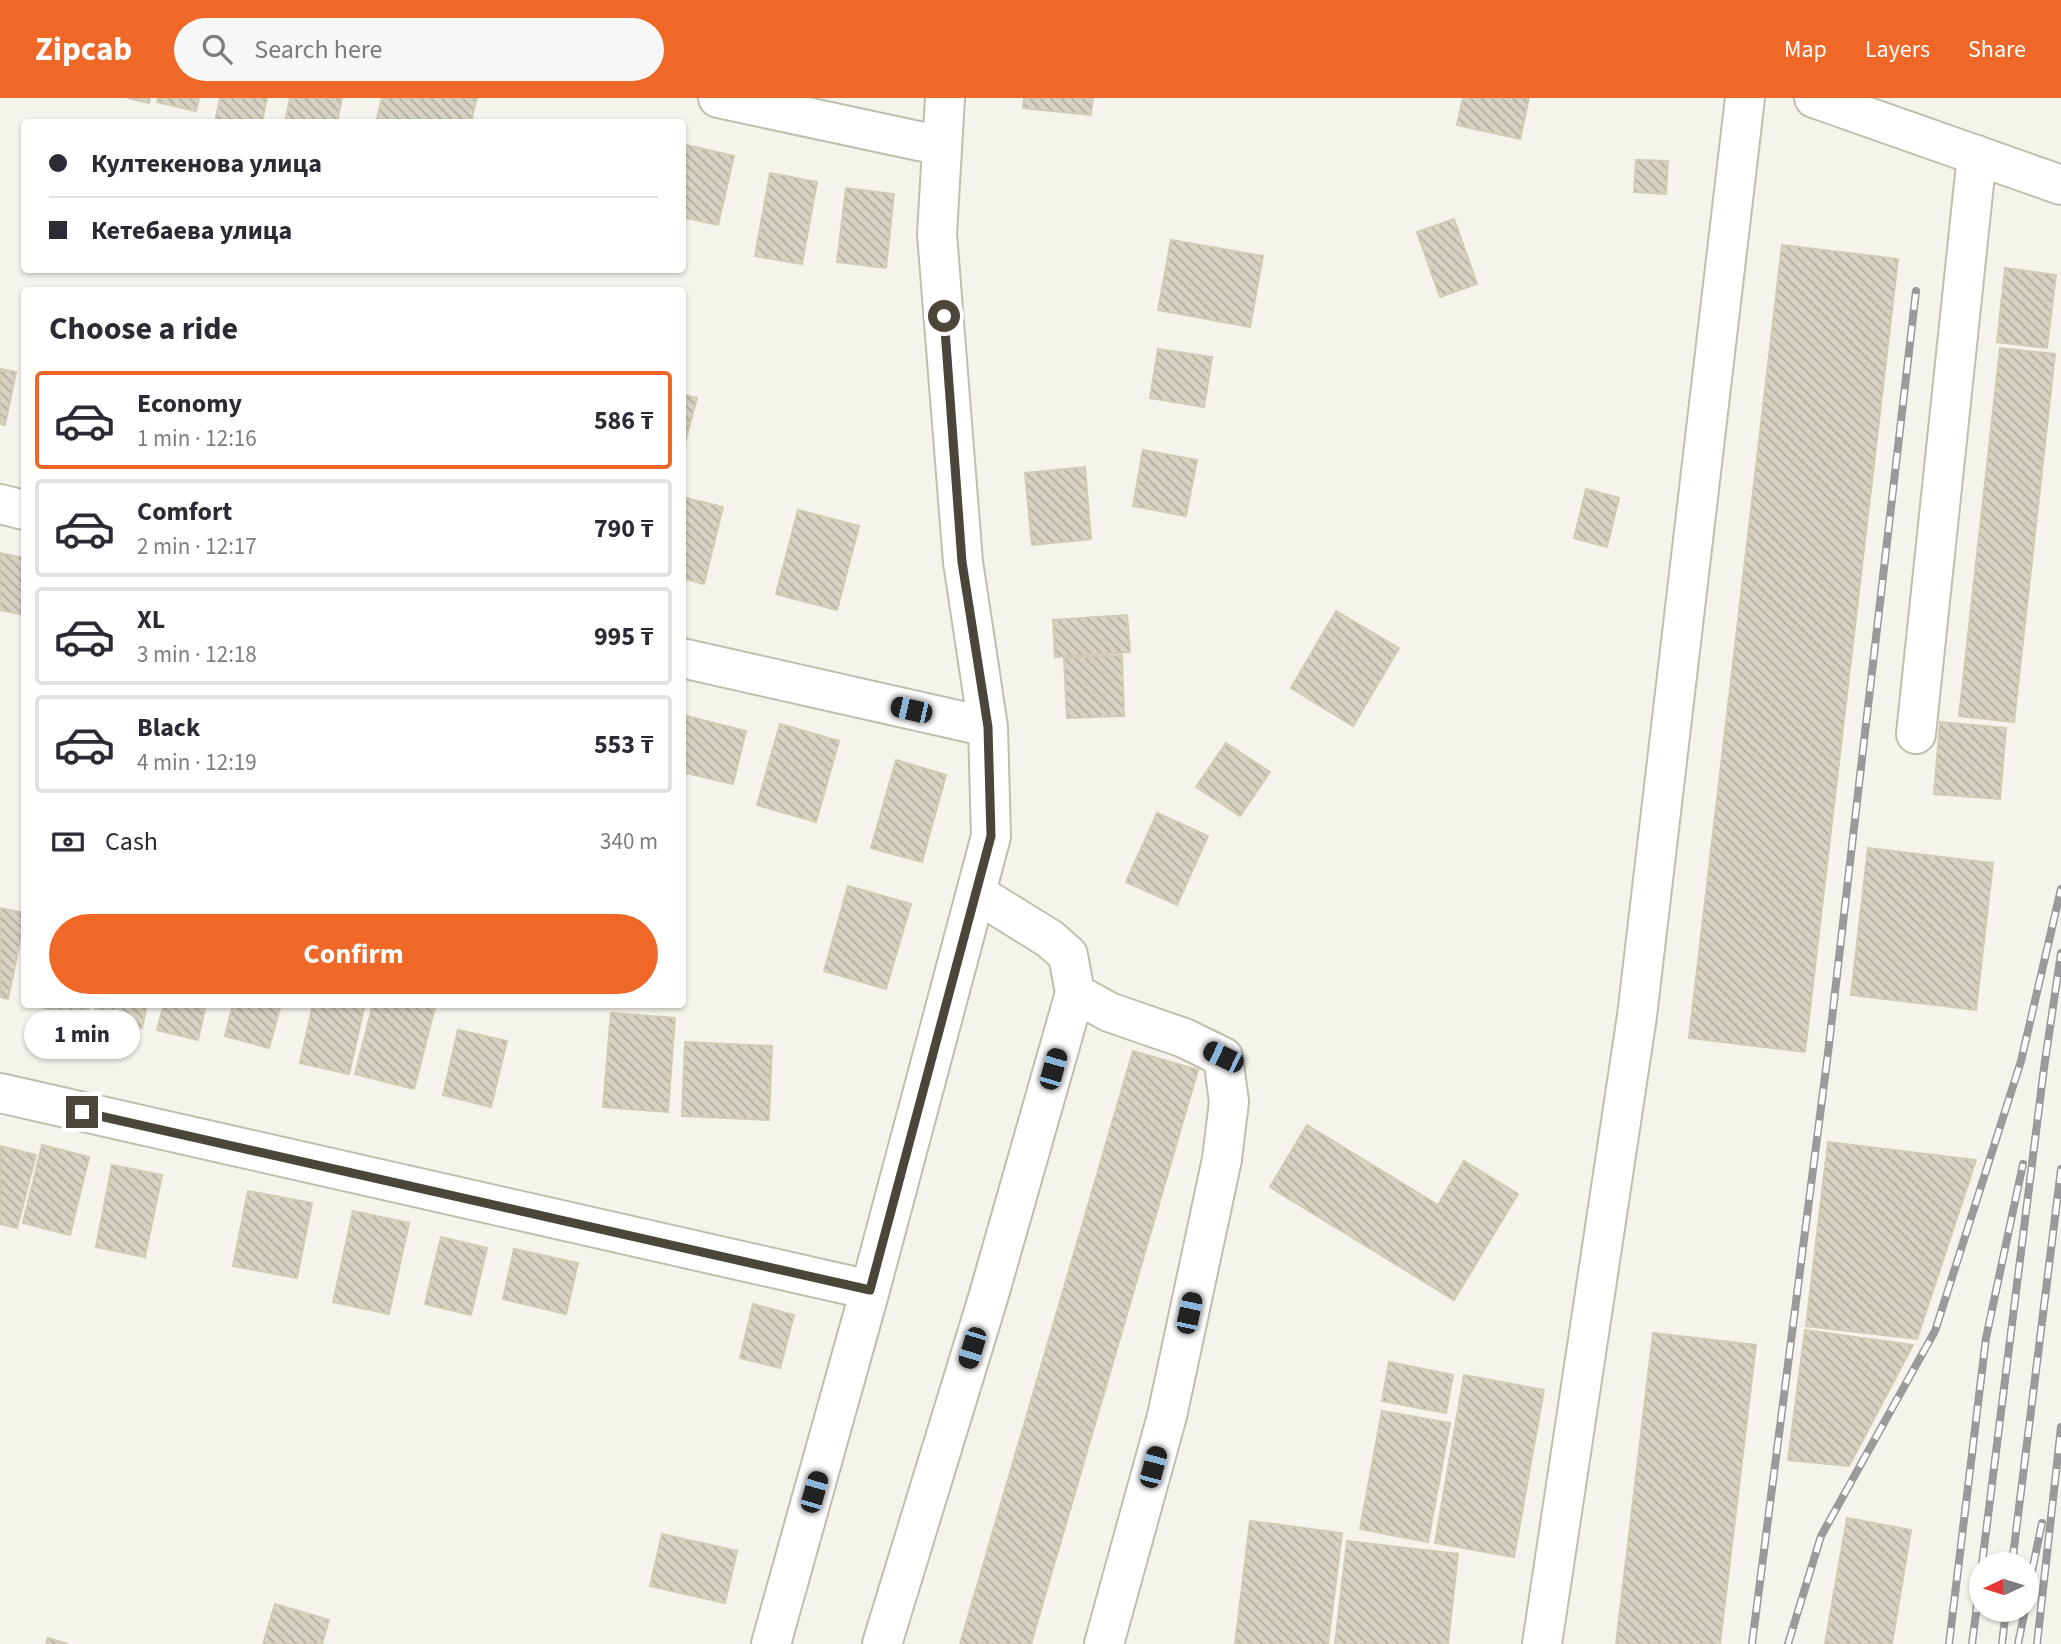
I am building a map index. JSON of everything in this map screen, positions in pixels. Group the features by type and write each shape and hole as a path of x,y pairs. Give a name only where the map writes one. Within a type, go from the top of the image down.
{"street":[{"path":"718,98 942,146"},
{"path":"771,1644 870,1290 991,836 988,727 962,562 937,234 945,98"},
{"path":"1542,1644 1637,1016 1745,98"},
{"path":"1814,98 2061,185"},
{"path":"1916,734 1977,155"},
{"path":"0,504 21,509"},
{"path":"686,659 988,727"},
{"path":"882,1644 988,1298 1075,993 1069,955 1050,939 976,893"},
{"path":"1075,993 1109,1012 1184,1038 1223,1057 1228,1102 1223,1159 1167,1416 1104,1644"},
{"path":"0,1093 870,1290"}],"building":[{"path":"128,98 150,98 149,103"},
{"path":"158,98 199,98 196,111 157,102"},
{"path":"220,98 267,98 263,119 216,119"},
{"path":"290,98 342,98 338,119 286,119"},
{"path":"382,98 477,98 472,119 377,119"},
{"path":"1024,98 1093,98 1091,115 1023,108"},
{"path":"1463,98 1529,98 1520,139 1457,125"},
{"path":"686,145 734,156 718,225 686,218"},
{"path":"1636,160 1668,161 1666,194 1634,192"},
{"path":"770,173 817,182 802,264 755,256"},
{"path":"846,188 894,194 886,268 837,262"},
{"path":"1454,219 1477,284 1440,297 1417,232"},
{"path":"1171,240 1263,256 1250,327 1158,310"},
{"path":"1782,245 1898,259 1805,1052 1689,1038"},
{"path":"2005,268 2056,275 2047,348 1997,342"},
{"path":"2000,348 2055,354 2014,722 1959,716"},
{"path":"1158,349 1212,357 1204,407 1150,398"},
{"path":"0,369 16,372 5,425 0,424"},
{"path":"686,395 697,398 686,439"},
{"path":"1143,450 1197,460 1186,516 1133,506"},
{"path":"1085,467 1091,539 1032,545 1025,473"},
{"path":"1586,489 1619,498 1607,547 1574,538"},
{"path":"686,498 723,507 704,584 686,579"},
{"path":"798,510 859,526 837,610 776,594"},
{"path":"0,553 21,557 21,614 0,610"},
{"path":"1336,611 1399,648 1353,726 1291,688"},
{"path":"1127,615 1130,652 1055,657 1053,620"},
{"path":"1122,655 1124,716 1067,718 1064,658"},
{"path":"686,716 746,731 733,784 686,773"},
{"path":"1940,722 2006,728 2000,799 1934,794"},
{"path":"780,724 839,741 816,822 757,805"},
{"path":"1226,743 1270,772 1240,816 1196,787"},
{"path":"896,760 946,775 922,862 871,848"},
{"path":"1157,813 1208,836 1177,905 1126,882"},
{"path":"1868,848 1993,863 1976,1010 1851,995"},
{"path":"848,886 911,904 886,989 824,971"},
{"path":"0,908 21,912 21,937 8,999 0,997"},
{"path":"43,1008 88,1008 87,1017"},
{"path":"95,1008 146,1008 142,1028 94,1017"},
{"path":"163,1008 205,1008 198,1040 157,1030"},
{"path":"232,1008 280,1008 269,1048 225,1036"},
{"path":"312,1008 364,1008 349,1074 300,1063"},
{"path":"372,1008 435,1008 414,1089 355,1074"},
{"path":"611,1013 675,1018 668,1112 603,1107"},
{"path":"458,1030 507,1041 491,1107 443,1095"},
{"path":"685,1042 772,1046 769,1120 682,1116"},
{"path":"1133,1051 1198,1070 1031,1644 960,1644"},
{"path":"1307,1125 1438,1205 1464,1161 1518,1194 1454,1300 1270,1187"},
{"path":"1828,1142 1976,1160 1917,1339 1806,1326"},
{"path":"42,1145 89,1157 70,1235 23,1223"},
{"path":"0,1146 36,1155 17,1228 0,1224"},
{"path":"112,1165 162,1175 145,1257 96,1247"},
{"path":"248,1191 312,1203 297,1278 233,1266"},
{"path":"353,1211 409,1223 389,1314 333,1302"},
{"path":"441,1237 487,1248 471,1315 425,1304"},
{"path":"514,1249 578,1263 566,1314 503,1299"},
{"path":"753,1304 794,1315 780,1368 740,1358"},
{"path":"1805,1330 1913,1345 1849,1466 1788,1460"},
{"path":"1653,1333 1756,1345 1720,1644 1616,1644"},
{"path":"1389,1362 1453,1375 1446,1413 1382,1401"},
{"path":"1464,1375 1544,1390 1514,1557 1435,1543"},
{"path":"1382,1411 1450,1423 1428,1542 1360,1529"},
{"path":"1847,1518 1911,1530 1892,1644 1825,1644"},
{"path":"1250,1521 1342,1533 1328,1644 1235,1644"},
{"path":"662,1534 737,1551 725,1603 650,1586"},
{"path":"1347,1541 1458,1554 1448,1644 1335,1644"},
{"path":"275,1604 329,1620 322,1644 263,1644"},
{"path":"48,1638 68,1644 46,1644"}],"railway":[{"path":"1752,1644 1828,1053 1916,291"},
{"path":"1788,1644 1821,1536 1935,1331 2021,1061 2061,889"},
{"path":"1984,1552 2044,1068 2061,953"},
{"path":"1949,1644 1986,1338 2023,1164"},
{"path":"2013,1552 2061,1169"},
{"path":"2037,1644 2061,1427"},
{"path":"2036,1552 2042,1523"},
{"path":"1972,1644 1975,1622"},
{"path":"2002,1644 2005,1622"},
{"path":"2018,1644 2023,1622"}],"route":[{"path":"82,1112 870,1290 991,836 988,727 962,562 944,316"}]}
